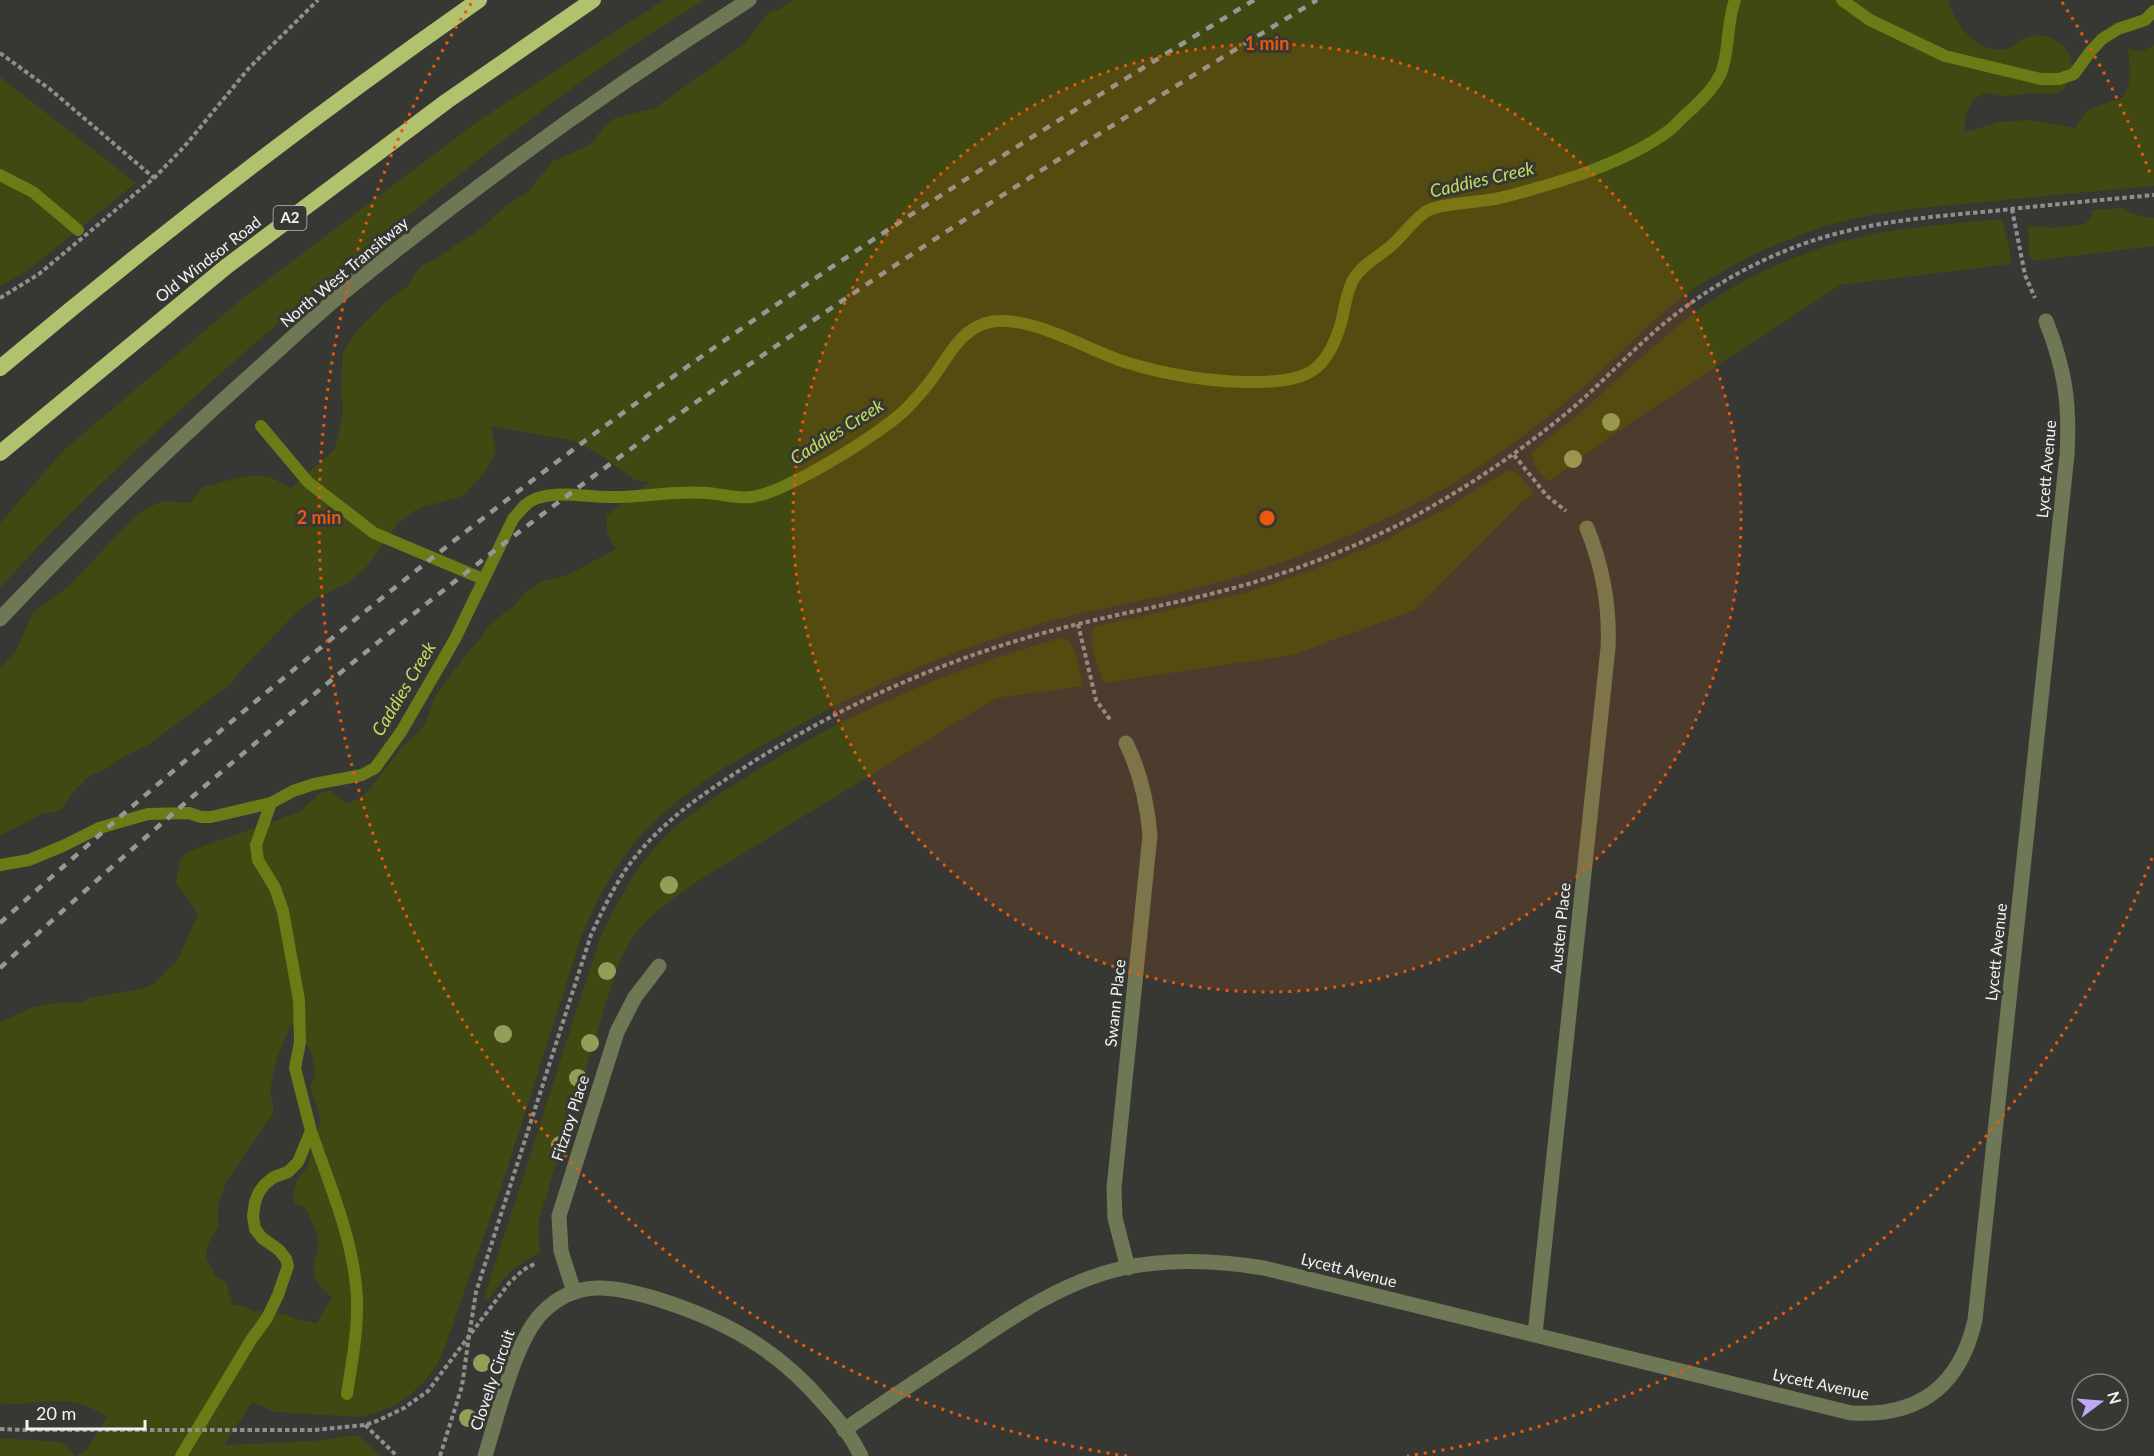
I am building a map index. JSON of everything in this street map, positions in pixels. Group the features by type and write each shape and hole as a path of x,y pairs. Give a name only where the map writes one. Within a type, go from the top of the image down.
{"highway":[{"path":"0,368 142,250 226,185 336,101 479,0"},
{"name":"Old Windsor Road","path":"0,453 236,258 447,101 593,0"}],"street":[{"name":"North West Transitway","path":"0,619 99,516 214,407 343,293 472,191 575,115 749,0"},
{"name":"Lycett Avenue","path":"844,1430 1046,1297 1083,1280 1128,1268 1193,1260 1228,1262 1264,1268 1851,1413 1893,1412 1912,1405 1931,1394 1947,1380 1961,1362 1970,1341 1975,1320 2067,455 2069,418 2065,380 2058,350 2046,321"},
{"name":"Austen Place","path":"1535,1334 1608,648 1605,585 1587,528"},
{"name":"Swann Place","path":"1126,743 1143,784 1150,835 1114,1188 1115,1218 1128,1268"},
{"name":"Fitzroy Place","path":"574,1292 561,1251 558,1216 617,1032 635,997 659,966"},
{"name":"Clovelly Circuit","path":"485,1456 519,1348 529,1329 542,1312 559,1299 574,1292 599,1287 619,1288 682,1307 716,1320 748,1337 781,1360 811,1388 861,1456"}],"path":[{"path":"0,298 39,274 154,178 184,147 249,68 318,0"},
{"path":"0,53 51,90 154,178"},
{"path":"440,1456 462,1386 476,1292 591,935 617,882 638,853 685,808 723,780 817,723 868,698 950,664 1042,633 1249,584 1304,565 1397,525 1514,455 1590,393 1679,311 1748,267 1821,237 1902,219 2154,195"},
{"path":"2012,209 2025,275 2046,321"},
{"path":"1514,455 1547,496 1587,528"},
{"path":"1078,624 1096,700 1126,743"},
{"path":"0,1429 314,1430 365,1425 388,1417 428,1391 510,1282 531,1265 561,1251"},
{"path":"365,1425 397,1456"}],"green space":[{"path":"664,0 704,0 630,47 559,98 375,242 243,354 157,431 64,520 0,588 0,523 63,451 242,299 481,119"},
{"path":"792,0 1949,0 1955,18 1967,34 1983,46 2005,50 2030,36 2045,36 2064,47 2069,53 2072,67 2064,87 2058,93 2006,96 1988,93 1976,98 1967,113 1964,132 2000,122 2029,120 2075,128 2088,111 2121,99 2129,81 2128,49 2142,50 2154,44 2154,186 1893,212 1833,224 1782,242 1736,264 1679,299 1610,363 1541,422 1459,480 1392,516 1320,548 1247,574 1062,618 989,640 917,668 847,700 738,759 679,800 644,832 621,860 596,903 581,937 501,1188 445,1346 438,1363 426,1380 395,1405 359,1417 275,1412 252,1402 224,1445 313,1441 358,1435 380,1456 77,1456 87,1449 108,1416 86,1406 62,1401 0,1403 0,1022 34,1007 56,1003 79,1003 90,998 140,989 153,984 178,960 198,914 176,883 180,860 187,852 300,812 319,794 329,790 347,803 357,800 366,793 403,746 420,731 435,696 488,627 541,581 566,576 616,549 608,533 607,516 649,482 635,480 599,454 574,441 491,426 496,452 485,472 463,496 417,509 398,523 365,569 348,583 312,600 295,614 229,685 148,745 88,777 73,792 61,810 40,815 0,836 0,668 16,651 33,612 68,587 138,513 162,501 190,503 203,487 244,477 269,477 291,488 335,449 343,412 341,387 343,352 358,330 382,305 410,284 415,273 423,264 432,261 482,228 508,204 528,192 553,161 590,145 605,126 615,118 655,108 743,45 769,12 780,9","holes":["291,1025 311,1051 315,1074 310,1087 321,1119 308,1166 297,1180 293,1192 295,1204 305,1207 316,1232 318,1242 314,1263 316,1279 332,1297 317,1323 295,1319 285,1314 253,1311 243,1306 232,1305 226,1282 216,1277 206,1257 207,1246 218,1227 218,1204 227,1181 274,1112 270,1089 277,1058"]},
{"path":"0,77 136,183 27,271 0,286"},
{"path":"2123,208 2131,214 2154,218 2154,246 2032,261 2029,255 2028,225 2051,228 2085,224 2092,216 2092,210"},
{"path":"2002,219 2011,264 1840,285 1612,435 1549,482 1537,470 1531,454 1536,449 1583,411 1674,329 1711,301 1743,281 1800,255 1863,236"},
{"path":"1508,470 1518,473 1534,493 1521,503 1415,610 1293,655 1103,683 1092,647 1094,627 1244,593 1312,570 1379,543 1445,509"},
{"path":"1064,637 1075,653 1083,686 996,698 698,881 660,908 641,927 624,952 617,968 540,1216 538,1230 540,1253 511,1272 489,1299 484,1298 600,938 632,878 657,845 686,818 729,788 778,757 856,715 938,679"},
{"path":"0,1438 61,1442 76,1456 0,1456"}],"waterway":[{"name":"Caddies Creek","path":"0,865 29,860 99,828 148,814 189,813 211,817 271,803 293,791 314,784 362,775 375,768 401,732 455,639 513,519 528,503 544,496 562,494 622,497 695,492 752,497 767,493 833,460 896,418 926,386 956,344 980,325 1005,321 1022,323 1058,334 1125,362 1191,377 1259,382 1303,376 1322,362 1329,352 1341,323 1349,290 1357,274 1392,245 1424,213 1440,207 1504,197 1569,178 1634,152 1671,129 1708,92 1721,73 1735,0"},
{"name":"Caddies Creek","path":"1842,0 1870,20 1945,56 2041,79 2059,79 2074,74 2102,39 2118,29 2145,20 2154,11"},
{"path":"0,175 33,192 78,230"},
{"path":"261,426 308,482 374,533 483,579"},
{"path":"181,1456 251,1340 267,1318 278,1295 288,1266 279,1250 262,1238 255,1229 253,1216 255,1202 265,1184 274,1177 288,1172 298,1162 311,1131 295,1068 300,1042 299,1000 283,911 275,888 258,860 256,845 271,803"},
{"path":"311,1131 340,1213 355,1276 357,1322 347,1394"}],"railway":[{"path":"0,923 210,739 426,563 574,449 824,272 994,161 1254,0"},
{"path":"0,968 170,816 345,669 434,598 616,460 783,341 933,240 1162,94 1317,0"}]}
